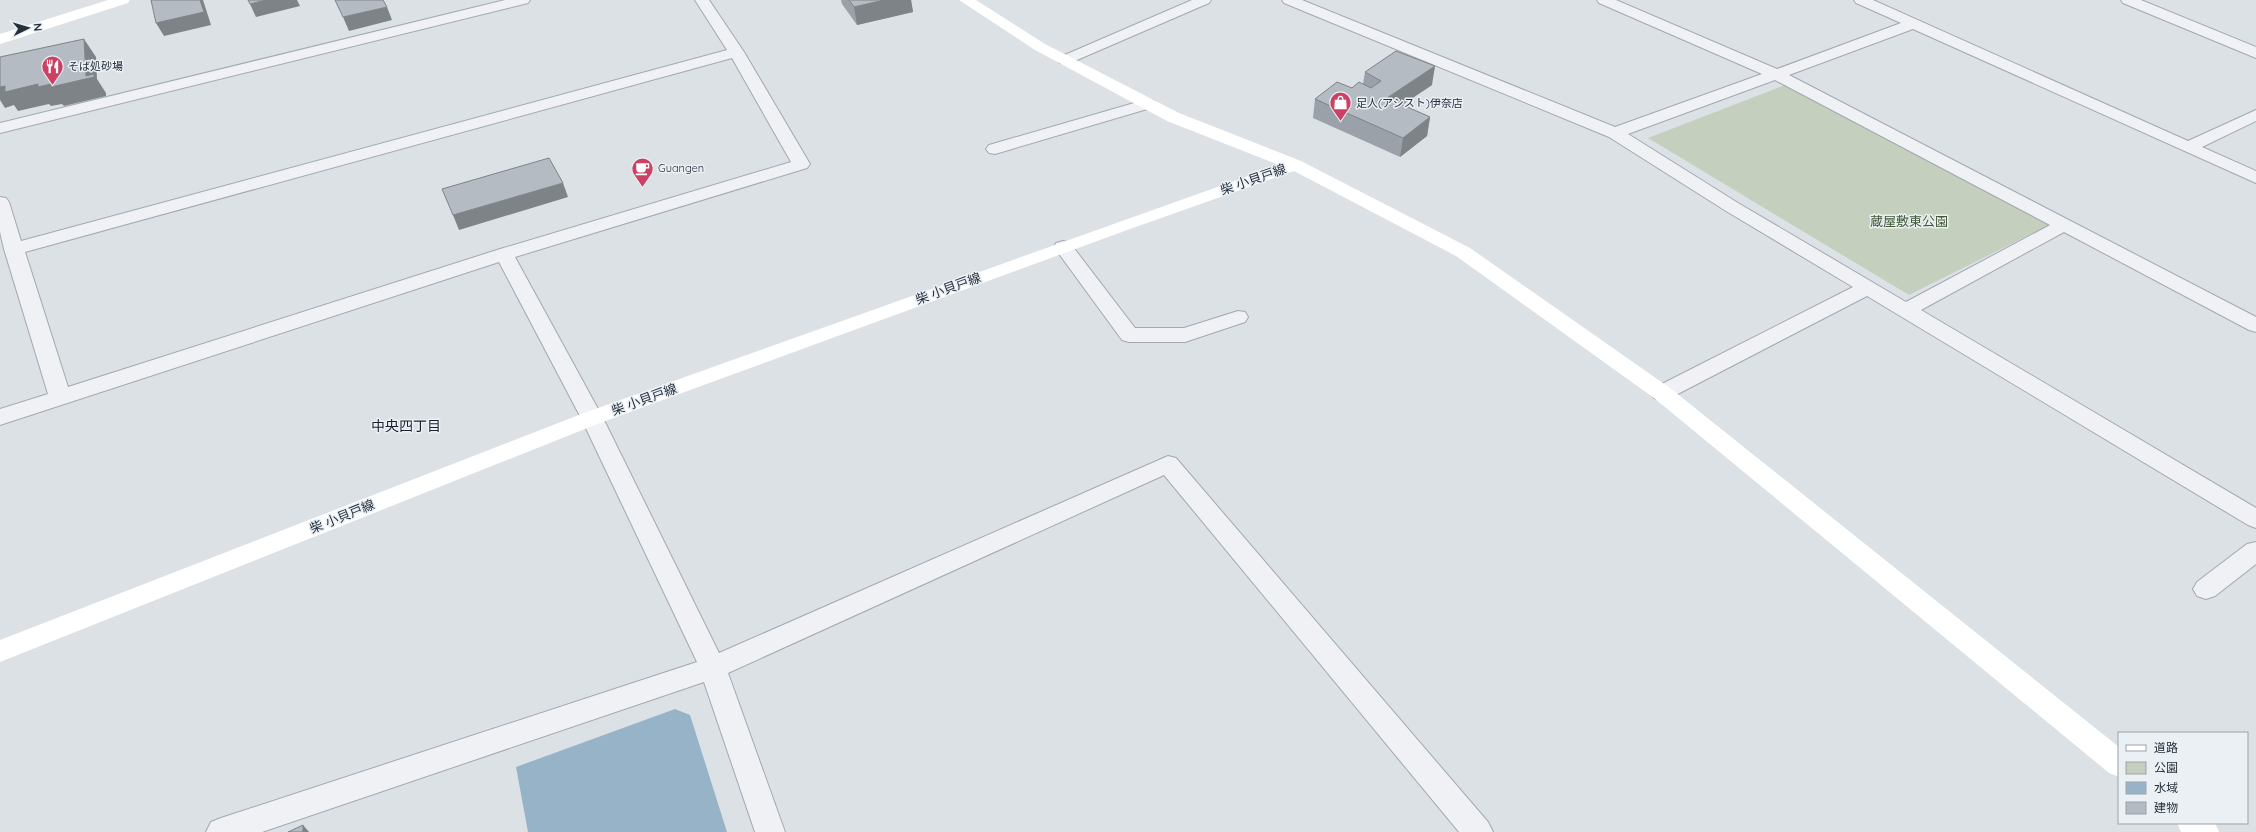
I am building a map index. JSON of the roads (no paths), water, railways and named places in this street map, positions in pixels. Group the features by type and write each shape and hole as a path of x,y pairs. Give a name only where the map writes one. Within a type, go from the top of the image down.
{"street":[{"path":"0,39 123,0"},
{"path":"0,128 523,0"},
{"path":"0,417 504,254 800,164 736,52 702,0"},
{"path":"966,0 1040,47 1173,117 1295,165 1464,252 1662,393 2118,763"},
{"path":"1065,60 1204,0"},
{"path":"1289,0 1615,134 1732,207 1908,310 2256,519"},
{"path":"1604,0 1776,74 2256,325"},
{"path":"1861,0 2256,178"},
{"path":"2128,0 2256,53"},
{"path":"1615,134 1913,24"},
{"path":"13,249 736,52"},
{"path":"995,148 1148,104"},
{"path":"2189,147 2256,115"},
{"name":"柴 小貝戸線","path":"0,651 592,418 1063,247 1295,165"},
{"path":"0,202 13,249 60,397"},
{"path":"1908,310 2063,225"},
{"path":"1063,247 1129,335 1185,335 1238,317"},
{"path":"504,254 592,418 713,668 770,832"},
{"path":"1662,393 1869,287"},
{"path":"221,832 713,668 1168,464 1478,832"},
{"path":"2206,589 2256,551"},
{"path":"2193,824 2204,832"}],"water":[{"path":"675,709 690,715 727,832 528,832 516,767"}],"place":[{"name":"そば処砂場","path":"53,86"},
{"name":"足人(アシスト)伊奈店","path":"1341,122"},
{"name":"Guangen","path":"642,188"}],"district":[{"name":"中央四丁目","path":"406,426"}],"park label":[{"name":"蔵屋敷東公園","path":"1909,221"}]}
